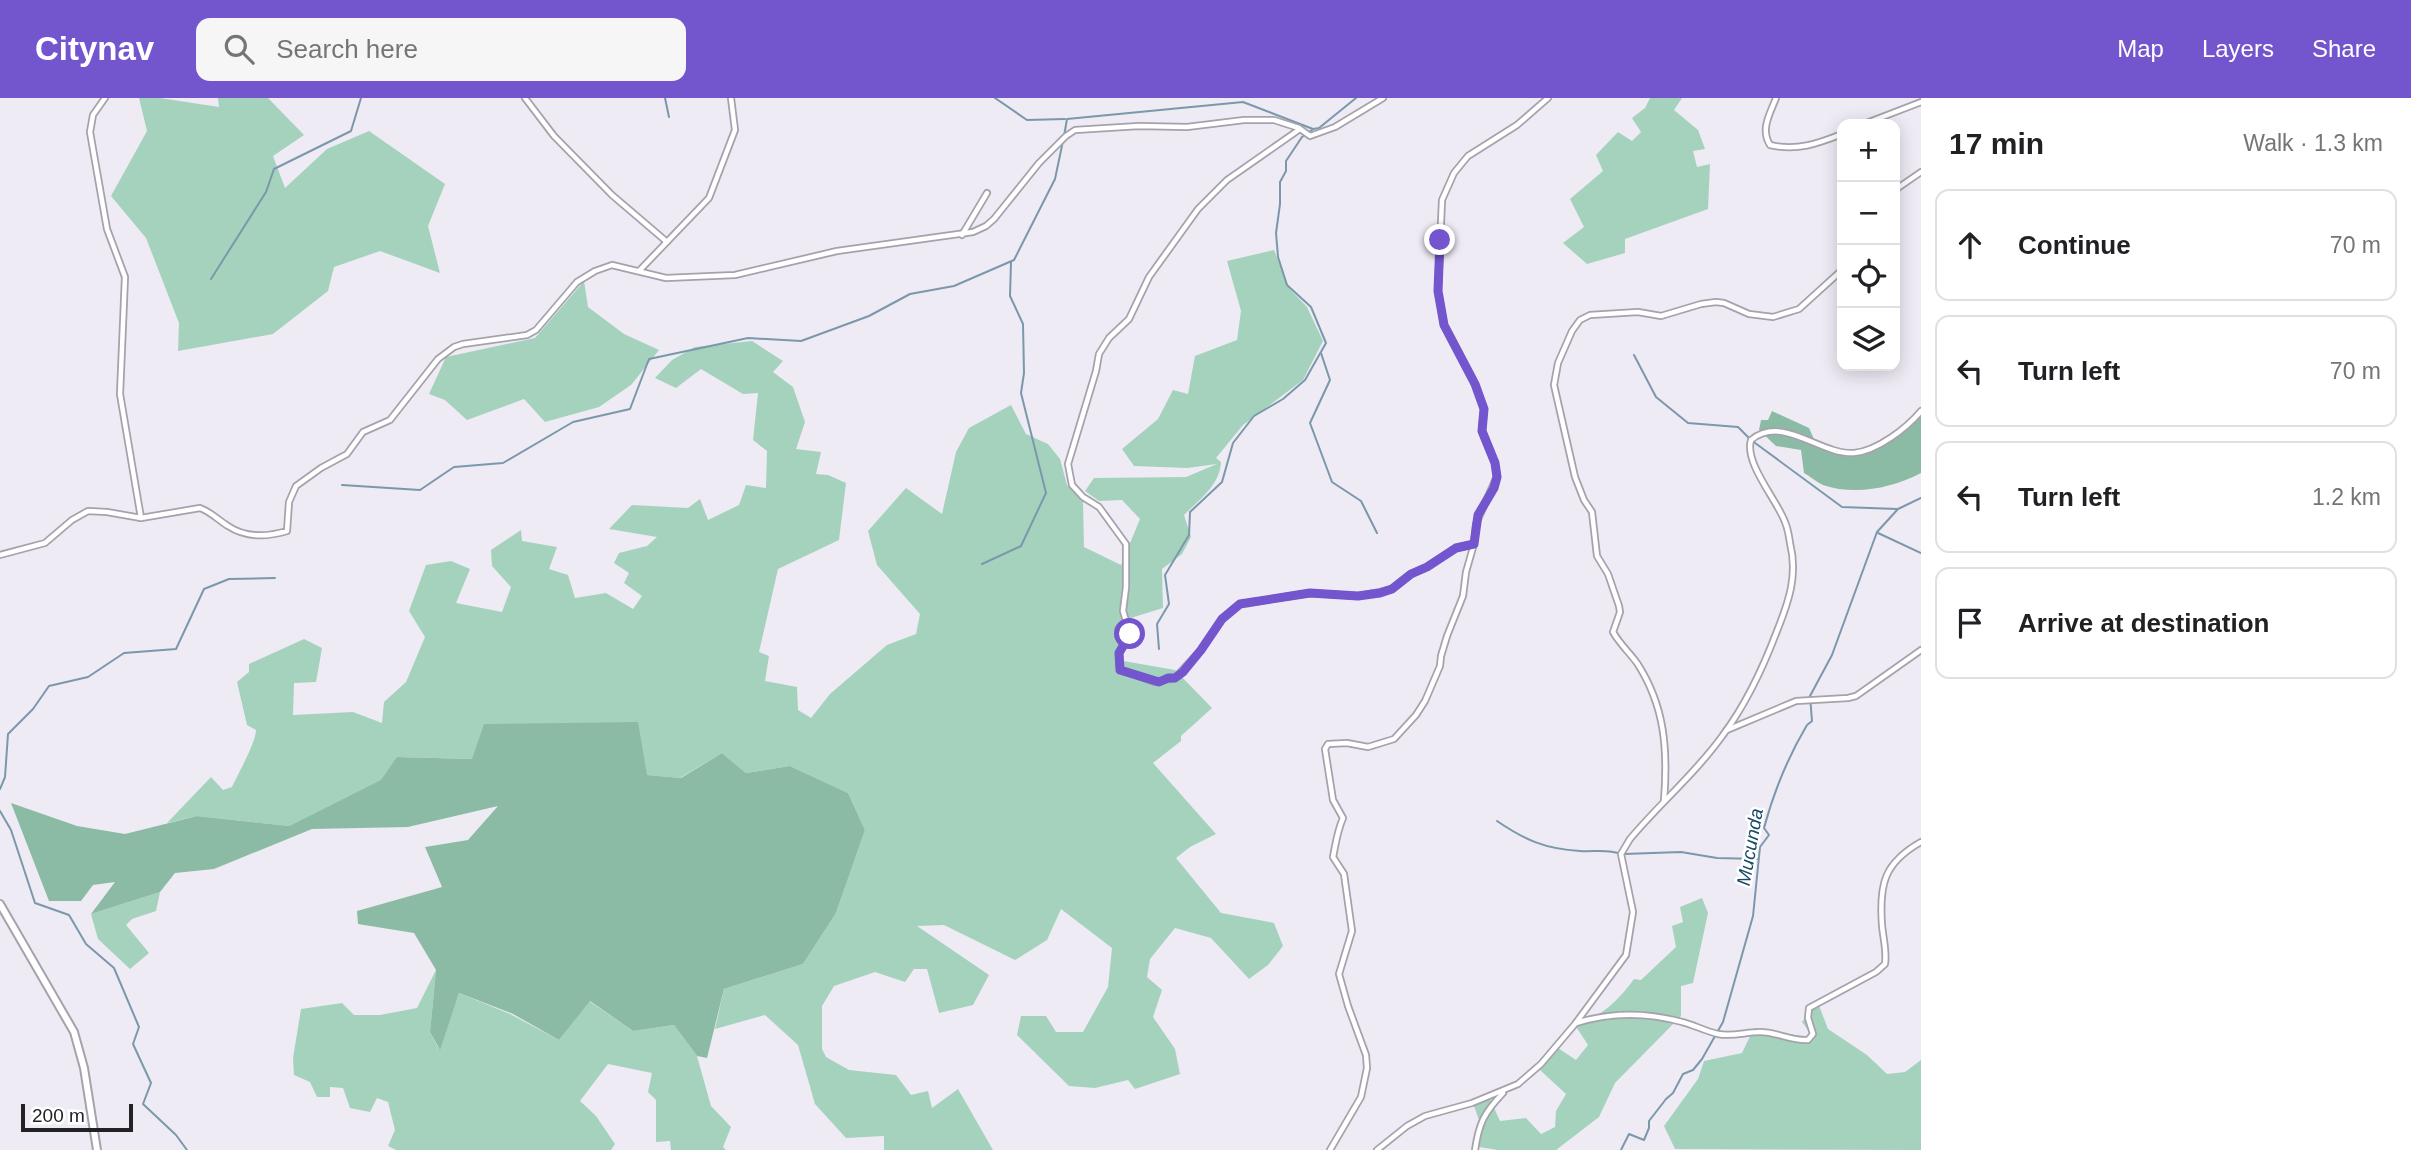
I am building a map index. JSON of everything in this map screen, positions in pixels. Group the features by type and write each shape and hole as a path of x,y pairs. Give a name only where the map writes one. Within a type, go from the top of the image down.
{"main road":[{"path":"0,904 74,1032 84,1068 97,1150"}],"street":[{"path":"105,98 93,115 90,132 107,229 125,277 120,394 141,518"},
{"path":"525,98 564,146 611,195 667,242"},
{"path":"639,271 709,198 735,130 731,98"},
{"path":"0,555 45,543 72,520 88,511 141,518 200,508 227,526 249,536 287,531 289,502 296,486 347,454 363,432 390,420 433,366 454,346 527,335 536,330 577,282 612,265 673,279 735,275 837,251 962,235 979,230 994,219 1039,163 1075,130 1139,126 1187,127 1244,120 1274,120 1301,129 1310,136 1335,127 1383,98"},
{"path":"1330,1150 1361,1097 1367,1068 1366,1055 1339,974 1352,931 1344,874 1333,857 1337,845 1336,831 1343,818 1333,800 1325,749 1328,744 1334,743 1368,747 1385,743 1400,734 1425,701 1440,666 1447,636 1463,596 1478,515 1494,488 1497,477 1495,463 1482,431 1484,409 1475,384 1444,325 1438,291 1442,200 1454,173 1468,156 1517,125 1548,98"},
{"path":"1776,98 1765,124 1765,136 1770,145 1797,148 1837,136"},
{"path":"1877,119 1921,102"},
{"path":"1301,129 1227,180 1198,209 1149,277 1129,319 1109,338 1099,354 1068,464 1072,485 1099,508 1126,544 1123,611 1130,634 1119,653 1120,670 1155,682 1175,678 1201,650 1222,619 1240,604 1310,593 1358,596 1380,593 1392,589 1411,574 1456,548 1474,544"},
{"path":"1900,187 1921,172"},
{"path":"962,235 987,194"},
{"path":"1664,801 1667,754 1657,702 1638,665 1613,632 1620,612 1619,606 1608,574 1597,556 1592,512 1584,500 1576,477 1555,395 1558,363 1576,325 1590,315 1638,312 1661,316 1716,302 1749,314 1773,317 1799,309 1837,275"},
{"path":"1377,1150 1407,1126 1425,1116 1505,1091 1530,1075 1575,1024 1626,955 1633,912 1621,854 1630,839 1727,730 1749,695 1788,603 1794,557 1785,522 1761,479 1749,446 1751,440 1762,432 1786,432 1830,449 1854,453 1886,440 1912,422 1921,411"},
{"path":"1727,730 1796,701 1856,696 1921,650"},
{"path":"1575,1024 1605,1016 1646,1015 1681,1021 1716,1033 1742,1035 1760,1032 1799,1041 1811,1038 1813,1029 1808,1018 1809,1008 1876,972 1885,964 1882,911 1885,877 1894,861 1921,842"},
{"path":"1475,1150 1480,1122 1505,1091"}],"green space":[{"path":"139,98 160,98 219,107 218,98 268,98 304,135 273,156 285,188 327,149 369,131 445,184 428,226 440,273 380,251 334,267 328,291 273,334 178,351 179,323 146,238 111,196 147,131"},
{"path":"1650,98 1682,98 1674,110 1698,130 1705,149 1693,151 1697,167 1710,164 1708,209 1625,239 1625,253 1587,264 1563,243 1584,227 1570,199 1603,171 1596,155 1618,132 1632,141 1641,132 1632,118 1645,108"},
{"path":"1274,250 1289,288 1307,307 1323,341 1303,380 1243,425 1216,458 1221,462 1217,478 1184,515 1191,537 1182,554 1162,569 1163,608 1121,621 1126,635 1118,660 1175,670 1212,708 1181,736 1181,741 1153,763 1216,834 1190,847 1176,858 1221,913 1274,923 1283,946 1268,965 1249,979 1211,938 1175,928 1150,959 1147,977 1162,990 1153,1017 1175,1049 1180,1074 1135,1089 1128,1080 1095,1088 1069,1086 1017,1035 1021,1016 1046,1016 1056,1032 1083,1032 1108,987 1112,948 1061,909 1047,940 1015,960 944,925 917,926 989,975 973,1005 939,1013 927,969 914,969 905,982 875,972 834,986 822,1006 822,1049 826,1057 849,1070 896,1075 911,1095 928,1091 932,1108 958,1089 993,1150 884,1150 884,1136 846,1138 815,1104 798,1045 765,1015 715,1029 724,989 803,964 836,913 865,830 848,793 790,766 746,773 722,753 680,778 472,759 398,757 382,780 289,826 197,816 167,823 211,777 223,790 232,787 250,750 256,730 247,725 237,682 249,672 249,664 304,639 322,648 316,682 294,683 293,715 353,712 382,723 384,702 406,682 425,637 409,611 426,565 451,561 470,569 456,603 502,612 511,587 492,566 491,550 521,530 522,541 557,547 549,569 568,575 575,598 606,593 633,609 642,596 624,583 629,573 614,563 619,553 647,546 657,537 609,529 632,505 688,508 700,499 708,520 739,505 746,485 766,488 767,451 753,440 758,393 743,394 701,369 676,388 655,378 672,360 695,347 752,341 783,361 773,372 793,387 805,422 796,449 821,452 816,474 828,475 846,483 839,540 778,569 759,652 769,656 765,681 797,687 798,710 811,718 830,694 887,645 916,634 920,614 877,565 868,531 906,488 942,514 956,452 969,428 1011,405 1026,434 1048,444 1060,459 1067,485 1083,501 1084,547 1121,565 1140,519 1122,500 1099,501 1085,491 1094,478 1186,477 1217,464 1187,468 1134,466 1122,449 1158,419 1173,390 1188,394 1195,356 1237,340 1241,311 1227,261"},
{"path":"584,281 588,307 624,334 659,350 631,385 599,407 545,422 524,399 467,420 445,400 429,394 446,357 535,338"},
{"path":"1772,411 1809,428 1817,446 1856,453 1887,438 1921,414 1921,473 1898,483 1873,489 1848,490 1823,485 1804,473 1801,450 1776,446 1759,430 1761,420 1768,420"},
{"path":"638,722 647,775 681,778 722,753 746,773 790,766 848,793 865,830 836,913 803,964 724,989 707,1058 697,1056 674,1025 633,1031 590,1001 559,1040 513,1014 459,993 440,1050 430,1032 436,970 414,933 358,924 357,911 442,887 425,847 468,840 498,806 408,827 312,829 214,869 175,873 160,892 91,914 115,882 93,885 81,901 49,901 11,803 77,826 125,834 197,816 289,826 381,780 397,757 472,759 484,724"},
{"path":"160,892 156,911 132,919 126,925 149,953 130,969 98,939 91,914"},
{"path":"1702,898 1708,913 1693,983 1681,986 1681,1016 1615,1083 1599,1117 1556,1150 1498,1150 1479,1147 1480,1123 1474,1106 1490,1099 1500,1121 1526,1118 1541,1134 1555,1127 1556,1111 1566,1094 1540,1070 1558,1048 1576,1060 1588,1045 1575,1025 1593,1018 1608,1007 1634,979 1641,980 1676,947 1672,926 1683,922 1680,907"},
{"path":"436,970 430,1032 439,1049 459,993 510,1014 559,1040 589,1001 633,1031 674,1025 697,1056 711,1106 731,1127 723,1147 726,1150 671,1150 670,1141 656,1142 656,1100 648,1092 652,1073 608,1064 580,1101 596,1116 615,1144 611,1150 396,1150 388,1146 395,1130 388,1102 377,1098 370,1112 350,1108 343,1088 330,1087 330,1097 317,1097 310,1082 294,1075 293,1058 301,1009 342,1003 354,1015 380,1015 417,1008"},
{"path":"1818,1003 1828,1029 1867,1055 1887,1074 1905,1072 1921,1060 1921,1150 1675,1149 1664,1126 1698,1079 1704,1061 1742,1053 1754,1028 1807,1037 1810,1033 1802,1022"}],"waterway":[{"path":"211,279 266,192 274,169 351,131 361,98"},
{"path":"665,98 669,117"},
{"path":"995,98 1027,120 1065,119"},
{"path":"1064,136 1067,119 1243,102 1313,129 1319,128 1356,98"},
{"path":"1159,649 1157,624 1169,604 1165,575 1189,535 1190,512 1222,482 1233,443 1254,416 1283,399 1305,380 1326,343 1311,307 1287,285 1278,257 1276,233 1280,182 1286,171 1286,161 1302,137 1312,130"},
{"path":"342,485 420,490 454,467 503,463 573,422 630,409 649,359 748,338 801,341 869,316 910,294 954,286 1014,260 1055,179 1063,141"},
{"path":"982,564 1021,546 1046,493 1021,393 1024,373 1023,324 1010,296 1011,262"},
{"path":"1321,353 1330,380 1310,423 1332,482 1361,501 1377,533"},
{"path":"1634,355 1656,397 1688,423 1738,427 1751,440 1842,507 1897,509"},
{"name":"Mucunda","path":"1621,1150 1629,1134 1644,1140 1649,1121 1673,1093 1683,1074 1693,1070 1702,1059 1723,1022 1753,916 1760,847 1769,835 1764,828 1788,762 1807,725 1812,721 1810,696 1832,655 1877,532 1898,509 1921,498"},
{"path":"1878,533 1921,553"},
{"path":"0,789 5,777 8,734 33,709 49,686 88,677 124,653 176,649 204,589 229,579 275,578"},
{"path":"0,811 11,830 35,903 69,915 86,944 114,968 139,1027 133,1044 151,1083 143,1104 176,1135 187,1150"},
{"path":"1497,821 1546,846 1618,853"},
{"path":"1624,854 1681,852 1717,858 1757,859"}],"route":[{"path":"1130,634 1119,653 1120,670 1159,682 1175,678 1201,650 1222,619 1240,604 1310,593 1358,596 1380,593 1392,589 1411,574 1456,548 1474,544 1478,515 1494,488 1497,477 1495,463 1482,431 1484,409 1475,384 1444,325 1438,291 1440,240"}]}
